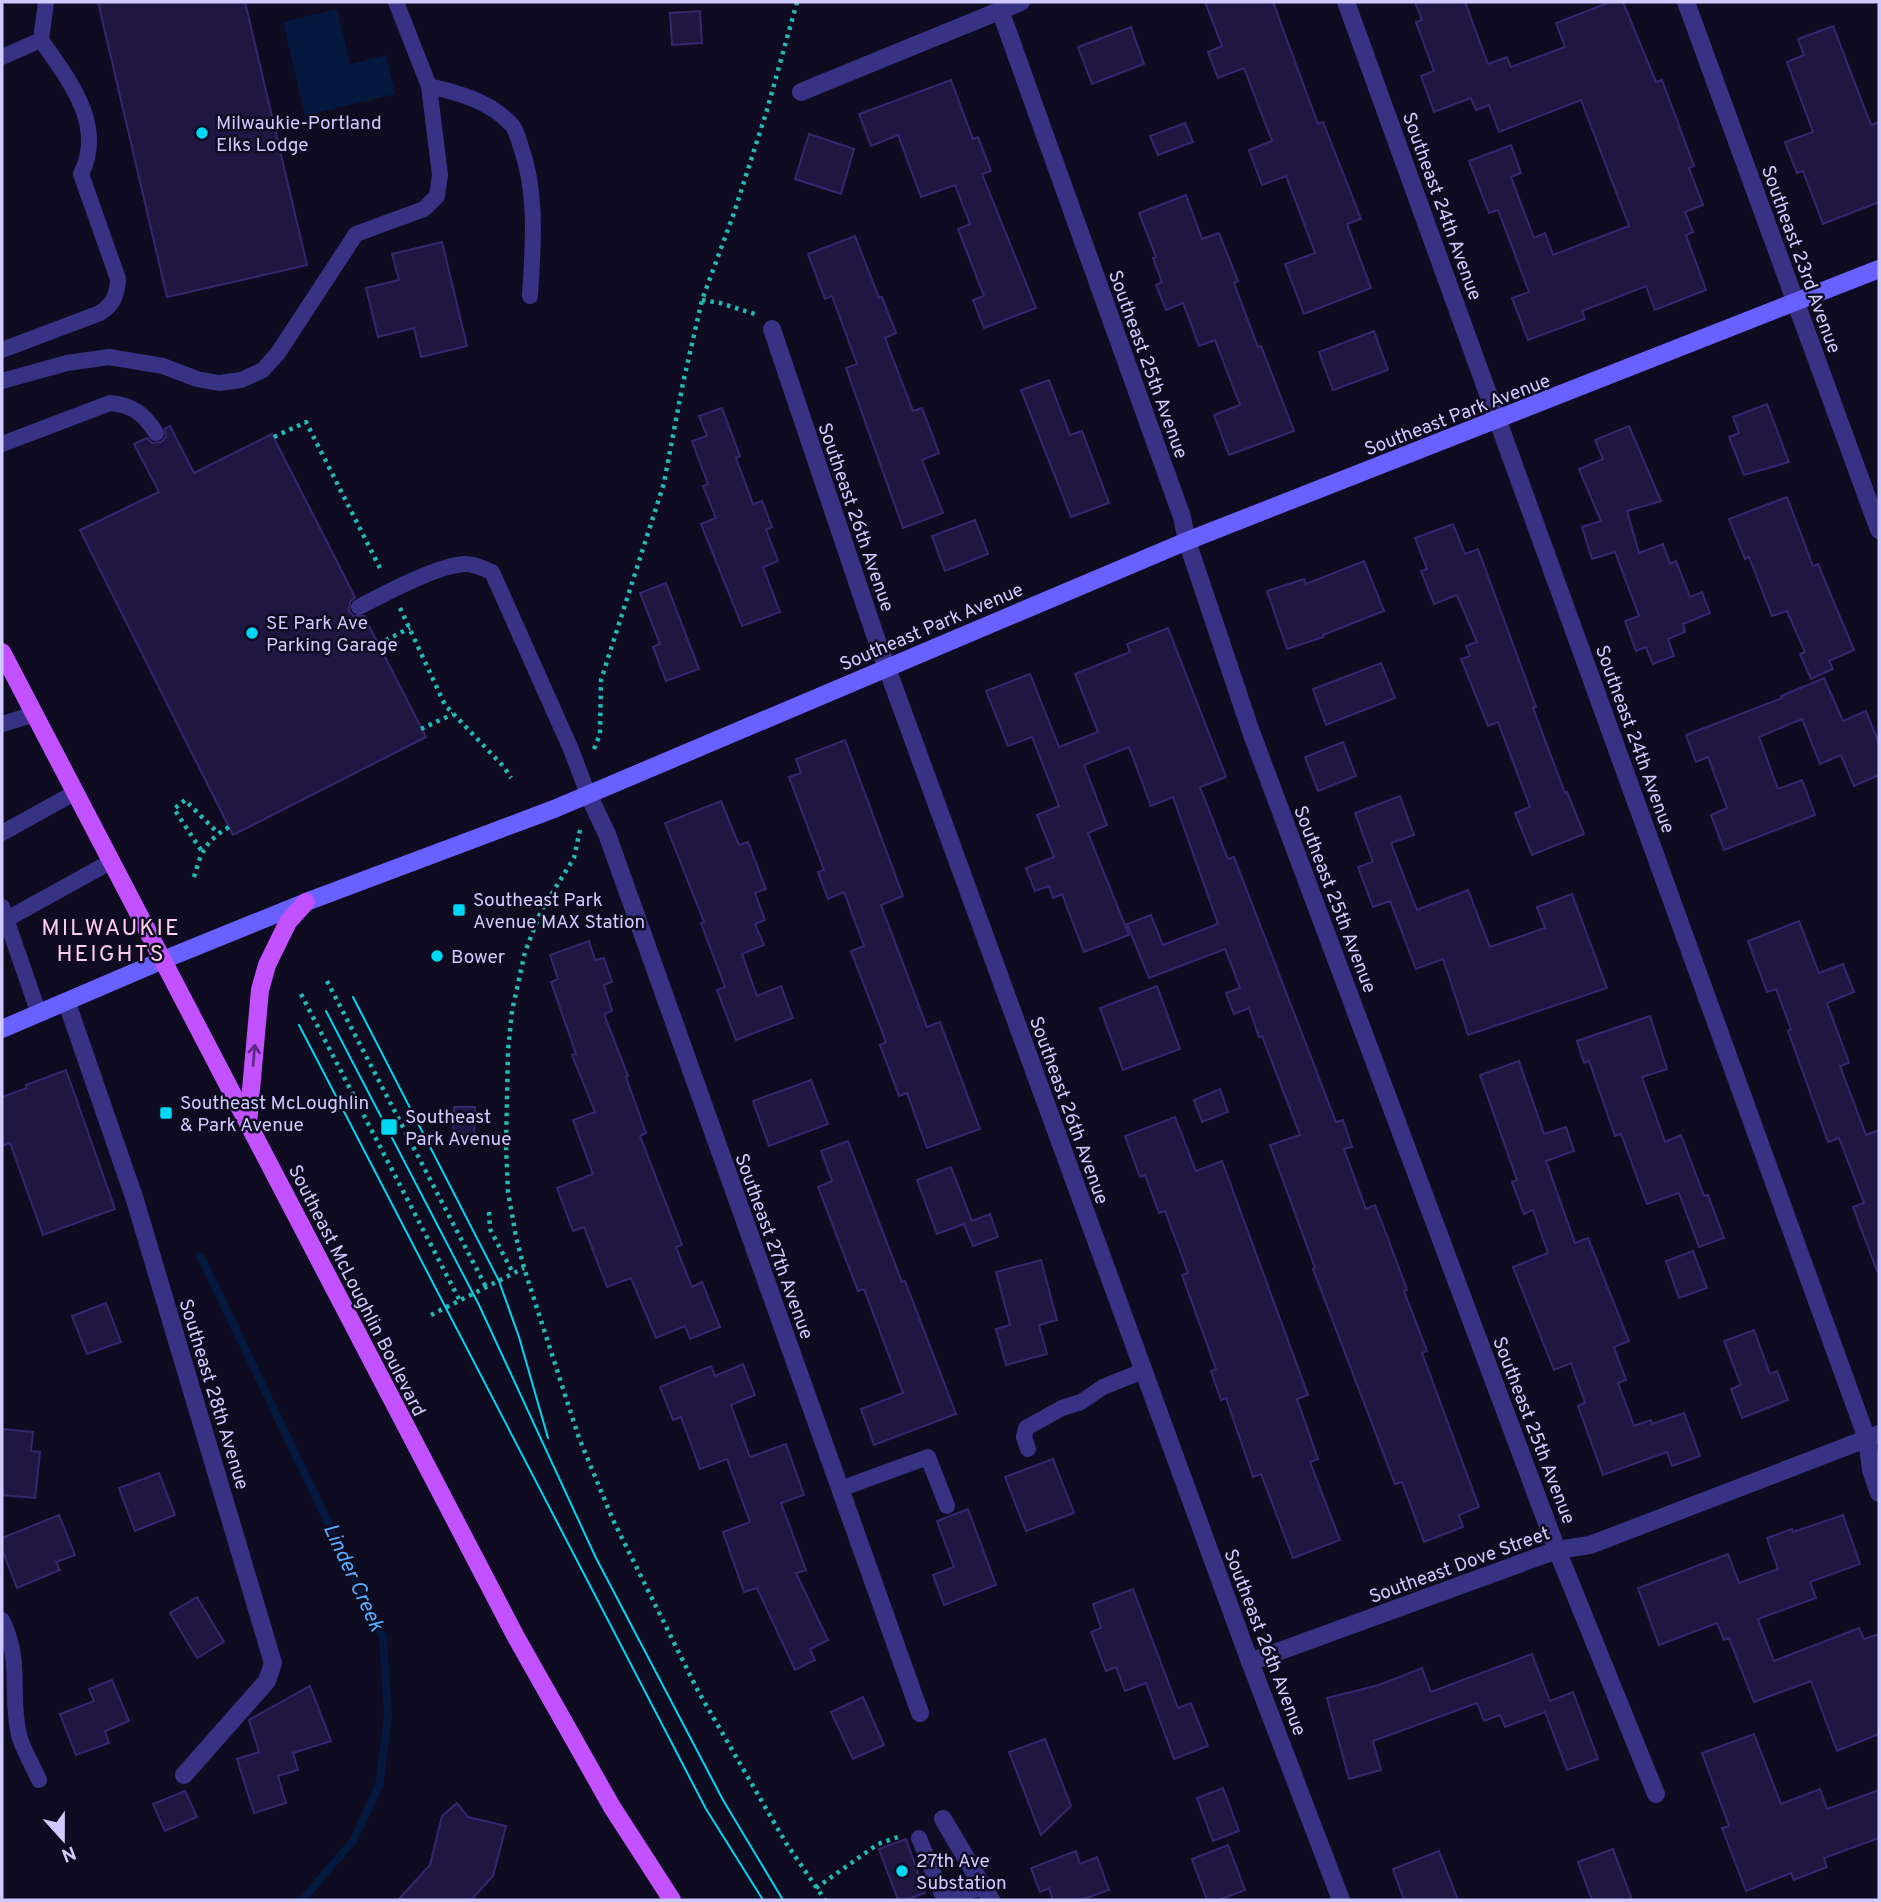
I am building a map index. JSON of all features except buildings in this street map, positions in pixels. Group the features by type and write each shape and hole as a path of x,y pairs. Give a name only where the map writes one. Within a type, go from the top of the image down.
{"main road":[{"name":"Southeast McLoughlin Boulevard","path":"2,652 516,1637 592,1774 673,1900"},
{"path":"248,1123 260,990 267,965 288,922 306,902"}],"street":[{"path":"802,92 1021,2"},
{"name":"Southeast 24th Avenue","path":"1346,2 1873,1437 1871,1470 1879,1493"},
{"name":"Southeast 23rd Avenue","path":"1686,2 1879,530"},
{"name":"Southeast 25th Avenue","path":"1000,10 1182,517 1187,541 1250,729 1557,1550 1656,1794"},
{"name":"Southeast Park Avenue","path":"2,1030 306,902 554,809 1187,541 1499,421 1879,269"},
{"name":"Southeast 26th Avenue","path":"772,329 887,667 1250,1662 1341,1900"},
{"name":"Southeast 27th Avenue","path":"588,794 607,834 920,1713"},
{"name":"Southeast 28th Avenue","path":"67,1003 135,1200 273,1663 267,1681 184,1775"},
{"name":"Southeast Dove Street","path":"1250,1662 1557,1550 1590,1545 1873,1437"},
{"path":"943,1819 987,1894"}],"lane":[{"path":"2,350 100,313 109,307 117,293 117,279 81,174 88,161 91,145 84,111 72,87 41,40 46,2"},
{"path":"2,381 67,363 108,357 163,366 197,379 219,383 241,380 263,370 278,353 356,234 424,209 437,196 440,175 429,86 396,2"},
{"path":"2,57 41,40"},
{"path":"429,86 467,95 498,112 514,127 532,189 533,249 530,296"},
{"path":"2,444 110,403 136,409 148,419 156,433"},
{"path":"359,607 435,572 465,564 492,572 588,794"},
{"path":"2,724 35,714"},
{"path":"2,834 76,792"},
{"path":"39,1014 4,913 112,861"},
{"path":"1028,1449 1024,1437 1026,1428 1062,1408 1081,1402 1103,1387 1143,1371"},
{"path":"840,1489 928,1457 947,1506"},
{"path":"2,1620 15,1654 19,1735 39,1780"},
{"path":"919,1838 942,1894 987,1894"}],"path":[{"path":"594,749 600,734 601,680 667,472 702,300 734,213 797,2"},
{"path":"702,300 757,314 772,329"},
{"path":"378,644 410,628"},
{"path":"421,729 453,714"},
{"path":"201,850 174,809 185,800 218,833"},
{"path":"194,877 201,850 218,833 229,827"},
{"path":"576,849 574,858 541,911 525,952 512,1011 506,1097 508,1192 524,1268 579,1438 613,1520 698,1690 786,1843 824,1900"},
{"path":"327,981 486,1287"},
{"path":"301,994 460,1301"},
{"path":"489,1212 490,1229 513,1273"},
{"path":"431,1315 524,1268"},
{"path":"816,1888 878,1844 905,1834 919,1838"}],"water":[{"path":"337,9 350,64 386,55 395,94 305,116 283,22"}],"waterway":[{"name":"Linder Creek","path":"201,1257 383,1637 388,1716 379,1786 353,1841 302,1900"}],"tram line":[{"path":"353,997 499,1281 519,1337 548,1438"},
{"path":"326,1011 479,1305 596,1558 723,1800 783,1900"},
{"path":"299,1025 706,1809 763,1900"}],"place":[{"name":"Milwaukie-Portland Elks Lodge","path":"202,133"},
{"name":"SE Park Ave Parking Garage","path":"252,633"},
{"name":"Southeast Park Avenue MAX Station","path":"459,910"},
{"name":"Bower","path":"437,956"},
{"name":"Southeast McLoughlin & Park Avenue","path":"166,1113"},
{"name":"Southeast Park Avenue","path":"389,1127"},
{"name":"27th Ave Substation","path":"902,1871"}],"district":[{"name":"MILWAUKIE HEIGHTS","path":"111,940"}]}
